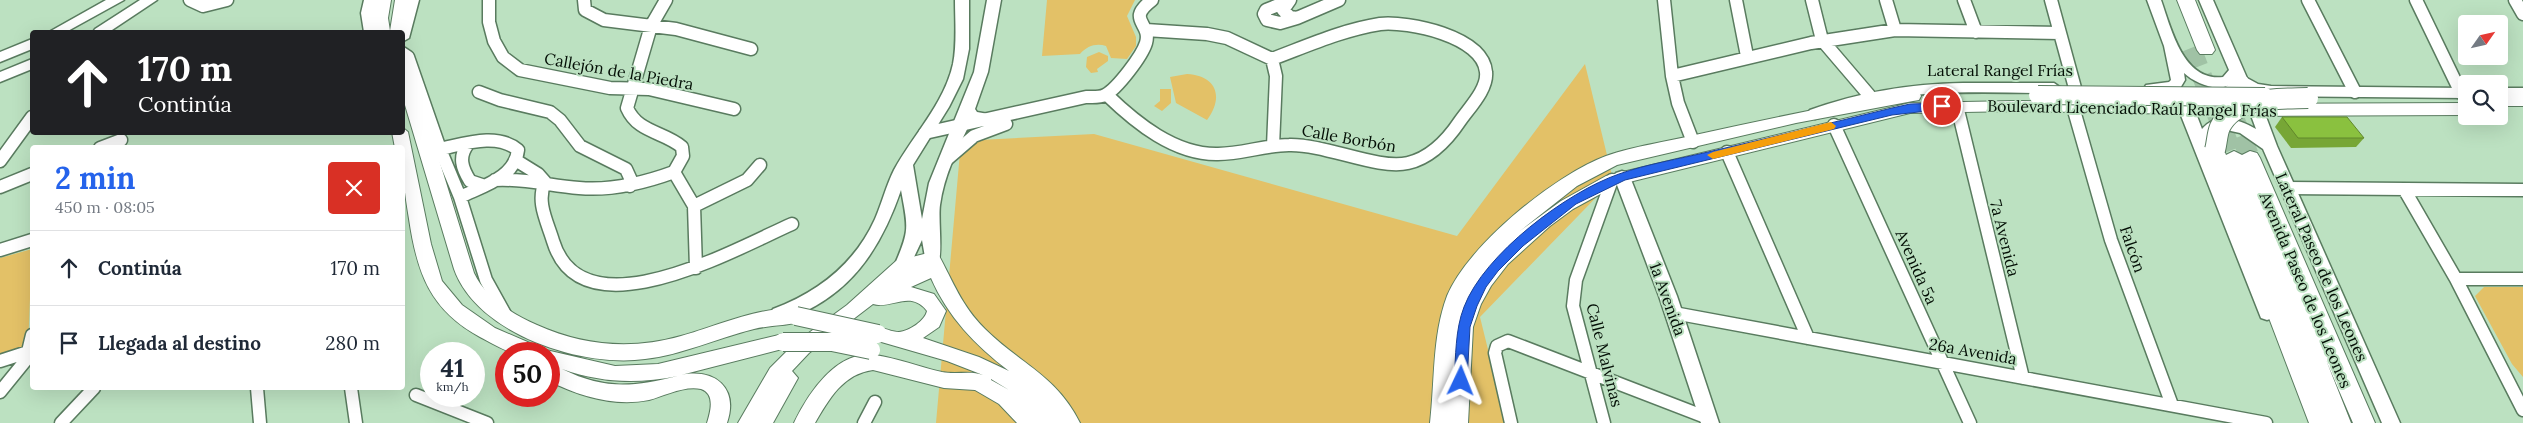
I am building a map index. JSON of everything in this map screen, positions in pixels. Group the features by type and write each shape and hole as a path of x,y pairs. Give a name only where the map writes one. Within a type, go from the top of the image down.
{"main road":[{"path":"382,30 380,18 384,0"},
{"path":"397,30 402,0"},
{"path":"2171,0 2198,49 2186,0"},
{"path":"405,76 457,251 468,280 477,292 506,316 528,329 559,342 587,350 622,354 669,347 748,321 772,316 796,316 874,342 983,383 1006,398 1029,423"},
{"path":"2191,108 2219,102 2232,93 2238,76"},
{"path":"2105,88 2101,93 2102,100 2121,107"},
{"path":"2271,91 2265,96 2264,100 2267,104 2289,110"},
{"name":"Boulevard Licenciado Raúl Rangel Frías","path":"1564,197 1587,172 1612,160 1815,114 1910,96 2164,94 2308,98 2458,99"},
{"name":"Boulevard Licenciado Raúl Rangel Frías","path":"1564,197 1617,179 1910,108 2017,106 2073,98 2121,107 2289,110 2458,99"},
{"path":"2308,98 2260,102 2236,110 2226,117 2220,128 2226,155 2320,423"},
{"path":"2508,100 2523,100"},
{"path":"2508,109 2523,109"},
{"name":"Avenida Paseo de los Leones","path":"2226,155 2340,423"},
{"name":"Avenida Paseo de los Leones","path":"2226,155 2364,423"},
{"path":"405,157 422,244 432,275 445,300 465,319 510,342"},
{"path":"1440,423 1448,332 1458,294 1475,265 1526,216 1564,197"},
{"path":"1458,423 1464,327 1470,306 1494,268 1564,197"},
{"path":"748,423 767,389 789,361 854,310 902,266 934,264"},
{"path":"763,423 787,379 806,358 881,297 934,264"},
{"path":"934,264 947,292 972,327 988,344 1044,385 1065,412 1070,423"},
{"path":"560,361 592,371 632,374 658,371 783,342 874,342 900,339 932,324 937,310 928,299 912,294 881,297"},
{"path":"900,339 998,373 1021,388 1038,405 1050,423"},
{"path":"804,423 831,382 850,366 861,362 873,362 944,380 983,383"},
{"path":"560,378 572,384 611,393 640,393 693,381 708,383 718,389 722,400 717,423"}],"street":[{"path":"69,28 116,0"},
{"path":"103,30 150,0"},
{"path":"190,0 196,6 204,7 227,0"},
{"path":"371,0 368,13 371,30"},
{"path":"404,30 412,0"},
{"name":"Callejón de la Piedra","path":"489,0 488,20 497,49 507,64 520,70 610,88 649,89 734,109"},
{"path":"584,0 585,10 604,20 676,29 750,49"},
{"path":"494,180 519,178 584,189 630,186 674,172 683,156 682,147 677,142 638,127 630,118 627,108 651,26 666,0"},
{"path":"772,316 811,301 836,285 852,271 864,254 883,220 905,166 954,82 962,51 962,0"},
{"path":"934,264 929,240 933,192 942,165 981,73 994,0"},
{"path":"942,165 965,143 985,130 1090,104 1102,96 1140,54 1146,42 1146,30 1140,22 1138,14 1143,6 1152,0"},
{"path":"1288,1 1266,10 1264,14 1267,20 1280,22 1297,18 1339,0"},
{"path":"1664,0 1672,76 1678,103 1693,142"},
{"path":"1736,0 1747,56"},
{"path":"1812,0 1822,40 1870,95"},
{"path":"1886,0 1895,30"},
{"path":"1964,0 1976,32"},
{"name":"Falcón","path":"2051,0 2060,33 2073,98 2112,240 2172,406"},
{"path":"2154,0 2171,46 2187,70 2209,82 2227,82 2238,76"},
{"path":"2206,0 2238,76 2254,88 2271,91 2355,92 2458,99"},
{"path":"2308,0 2355,92"},
{"path":"2416,0 2458,85"},
{"path":"2515,0 2523,14"},
{"path":"1288,1 1283,10 1285,14 1297,18"},
{"name":"Calle Borbón","path":"1102,96 1156,132 1198,153 1219,154 1301,144 1334,149 1389,163 1406,163 1439,147 1451,135 1480,90 1486,72 1479,54 1468,44 1452,36 1401,24 1373,25 1272,59"},
{"path":"1146,30 1207,34 1227,38 1272,59 1276,76 1273,146"},
{"path":"1672,76 1747,56 1822,40 1895,30 2060,33"},
{"path":"0,57 30,45"},
{"name":"Lateral Rangel Frías","path":"1815,114 1849,100 1916,88 2073,98 2105,88 2168,88 2177,83 2178,73 2171,46"},
{"path":"962,51 985,51"},
{"path":"405,55 408,57 440,149 460,197 486,280 506,316"},
{"path":"0,77 30,65"},
{"path":"479,92 500,100 550,112 560,120 580,146 626,169 631,180 630,186"},
{"path":"2508,93 2523,93"},
{"path":"925,133 1086,97 1102,96"},
{"name":"7a Avenida","path":"1957,106 2023,378"},
{"path":"967,108 972,116 989,119"},
{"path":"2191,108 2226,155 2311,423"},
{"name":"Lateral Paseo de los Leones","path":"2256,110 2269,146 2391,423"},
{"path":"0,161 30,120"},
{"path":"2226,155 2204,135 2216,125 2231,124 2242,127 2269,146"},
{"name":"Avenida 5a","path":"1834,125 1940,363 1970,423"},
{"path":"108,145 121,140"},
{"path":"440,149 497,140 509,142 518,150 517,161 509,171 460,197"},
{"path":"468,144 462,152 461,160 470,181 482,185"},
{"path":"1727,152 1808,338"},
{"path":"517,161 538,174 545,182"},
{"path":"694,206 747,180 760,165"},
{"path":"902,266 914,240 916,229 906,186 905,166"},
{"path":"674,172 694,206 696,268"},
{"path":"0,187 30,175"},
{"name":"1a Avenida","path":"1617,179 1674,313 1709,420"},
{"name":"Calle Malvinas","path":"1604,423 1573,306 1576,280 1617,179"},
{"path":"545,182 540,197 560,258 584,277 612,285 654,282 696,268 792,224"},
{"path":"906,186 920,192 933,192"},
{"path":"2288,188 2523,190"},
{"path":"2404,189 2456,279 2521,402"},
{"path":"0,250 30,241"},
{"path":"2456,279 2523,280"},
{"name":"26a Avenida","path":"1674,313 2266,423"},
{"path":"1511,423 1496,353 1497,346 1502,342 1516,342 1709,420"},
{"path":"0,361 30,351"},
{"path":"0,392 25,364 30,353"},
{"path":"61,423 92,390"},
{"path":"257,390 260,423"},
{"path":"352,390 356,423"},
{"path":"416,395 487,423"},
{"path":"864,423 875,402"}],"shaded area":[{"path":"1047,0 1135,0 1127,16 1136,37 1136,46 1127,59 1111,58 1106,46 1099,45 1089,47 1080,54 1042,56"},
{"path":"1099,52 1108,56 1108,61 1097,69 1098,72 1091,73 1086,67 1087,57"},
{"path":"1585,64 1613,180 1480,317 1506,423 936,423 961,141 1094,134 1457,236"},
{"path":"1187,74 1205,79 1215,89 1215,103 1207,120 1176,103 1170,77"},
{"path":"1160,89 1171,89 1171,103 1162,111 1154,106 1160,101"},
{"path":"30,250 28,348 0,357 0,258"},
{"path":"2484,287 2523,287 2523,377 2512,364 2475,296"}],"building":[{"path":"2282,117 2347,117 2364,138 2298,138"}],"tunnel":[{"path":"2191,48 2234,158"},
{"path":"2230,108 2250,158"}],"slow traffic":[{"path":"1713,155 1831,126"}],"route":[{"path":"1461,381 1464,327 1470,306 1482,284 1494,268 1519,243 1546,220 1572,202 1600,186 1622,177 1910,108 1942,106"}]}
